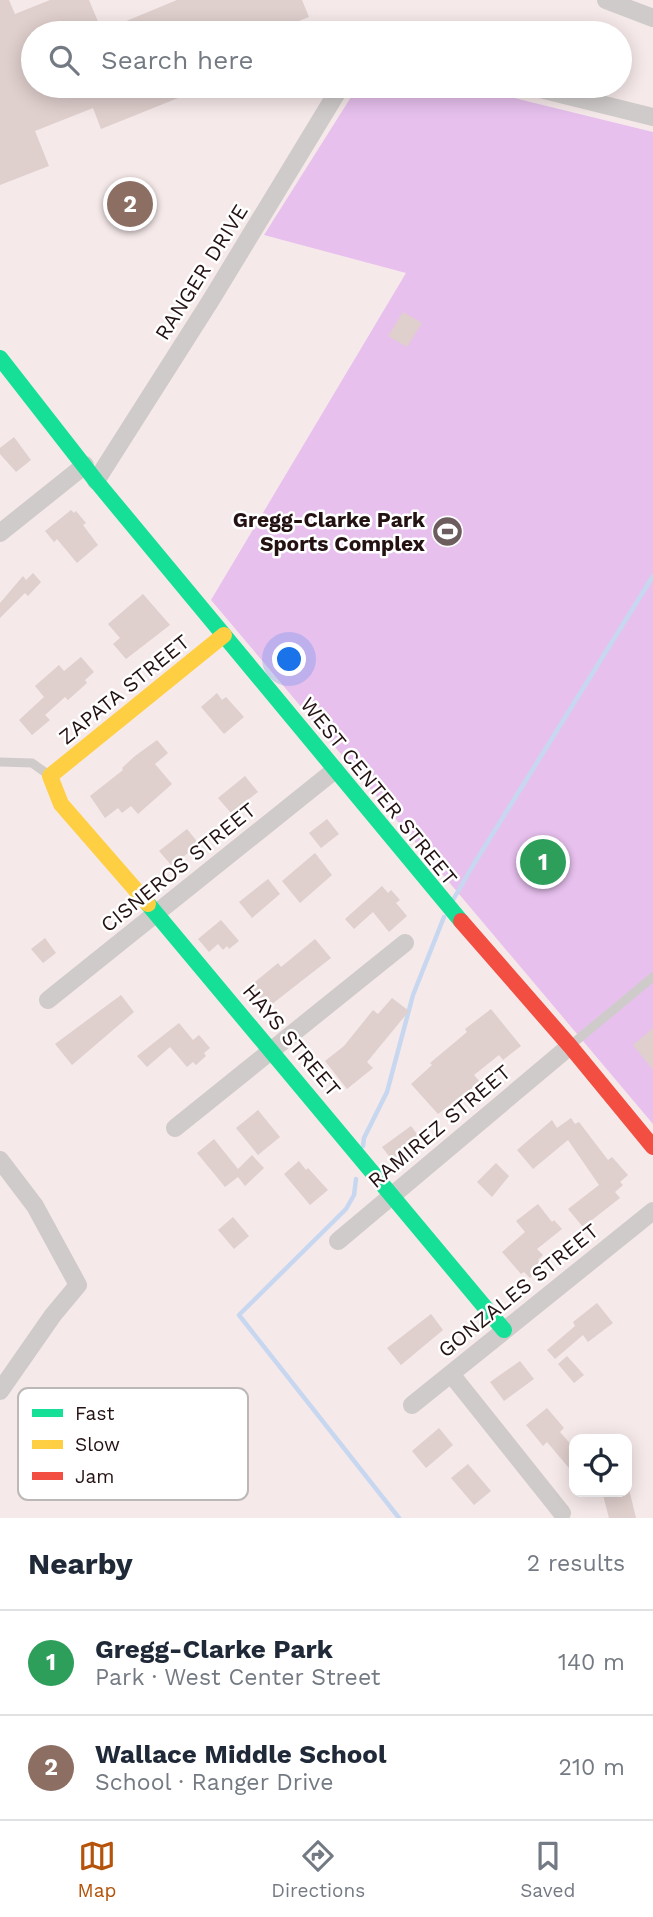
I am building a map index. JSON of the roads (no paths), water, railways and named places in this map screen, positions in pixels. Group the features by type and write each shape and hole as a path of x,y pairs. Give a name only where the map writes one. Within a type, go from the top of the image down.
{"street":[{"path":"606,0 653,18"},
{"name":"RANGER DRIVE","path":"96,481 211,300 334,98"},
{"path":"576,98 653,117"},
{"name":"WEST CENTER STREET","path":"0,358 96,481 440,898 570,1046 653,1147"},
{"path":"0,533 85,465"},
{"name":"ZAPATA STREET","path":"50,776 224,635"},
{"name":"CISNEROS STREET","path":"48,1000 335,770"},
{"name":"HAYS STREET","path":"50,776 61,804 157,914 504,1330"},
{"path":"175,1128 405,943"},
{"name":"RAMIREZ STREET","path":"338,1241 570,1046"},
{"path":"0,1160 35,1206 78,1285 53,1315 0,1391"},
{"name":"GONZALES STREET","path":"412,1405 653,1211"},
{"path":"451,1374 562,1513"}],"lane":[{"path":"0,762 32,763 50,776"},
{"path":"570,1046 653,977"}],"waterway":[{"path":"453,900 653,576"},
{"path":"363,1146 364,1138 387,1092 413,995 444,917"},
{"path":"356,1179 354,1195 346,1209 239,1315 399,1518"}],"place":[{"name":"Wallace Middle School","path":"130,204"},
{"name":"Gregg-Clarke Park Sports Complex","path":"448,531"},
{"name":"Gregg-Clarke Park","path":"543,862"}]}
